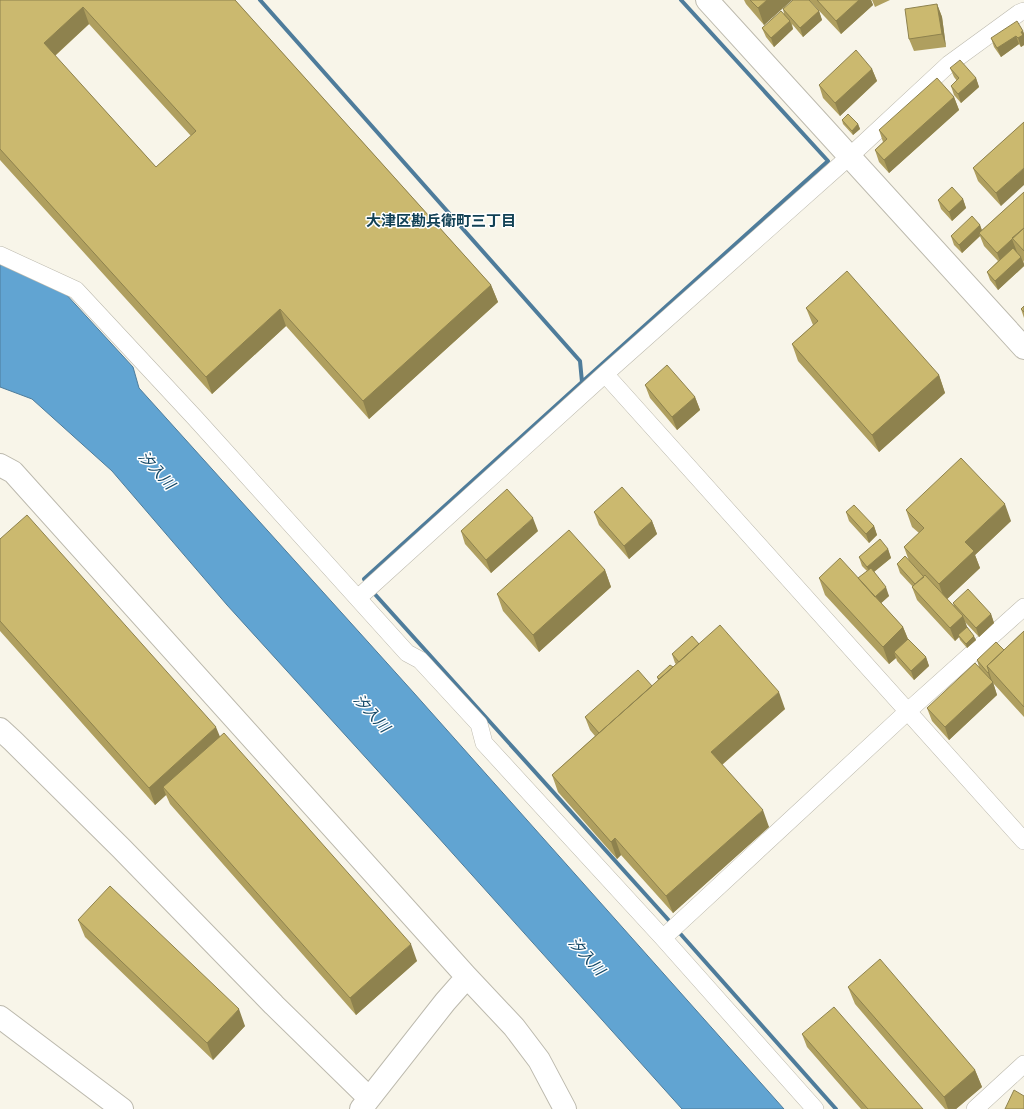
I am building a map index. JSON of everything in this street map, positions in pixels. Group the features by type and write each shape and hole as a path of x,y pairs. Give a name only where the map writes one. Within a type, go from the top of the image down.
{"street":[{"path":"707,0 1024,348"},
{"path":"358,598 605,374 850,156 949,64 1019,13 1024,11"},
{"path":"0,255 76,290 196,419 407,653 420,660 479,724 484,742 663,938 815,1109"},
{"path":"605,374 1024,841"},
{"path":"0,465 13,472 18,477 467,977 514,1027 539,1060 564,1109"},
{"path":"663,938 908,711 1024,607"},
{"path":"0,729 121,848 274,1005 365,1103 445,1002 467,977"},
{"path":"0,1017 122,1109"},
{"path":"975,1109 1024,1064"}],"water":[{"name":"汐入川","path":"0,263 64,292 133,367 139,388 414,693 784,1109 682,1109 227,605 112,471 32,399 0,387"}],"building":[{"path":"0,0 235,0 491,285 363,401 280,309 206,377 0,149","holes":["83,7 196,131 156,167 44,43"]},
{"path":"750,0 767,0 758,8"},
{"path":"793,0 809,0 819,11 800,28 783,9"},
{"path":"817,0 859,0 836,21"},
{"path":"937,4 942,34 909,39 905,9"},
{"path":"781,11 790,21 771,38 762,28"},
{"path":"1017,21 1023,31 1021,32 1023,35 1018,38 1016,36 997,48 991,38"},
{"path":"856,50 872,69 835,103 819,85"},
{"path":"960,60 976,78 958,94 951,86 959,78 950,68"},
{"path":"937,78 954,97 884,160 875,150 887,139 879,130"},
{"path":"848,114 858,124 852,131 842,120"},
{"path":"1024,122 1024,168 996,193 973,168"},
{"path":"952,187 963,199 949,212 938,200"},
{"path":"1024,192 1024,228 997,253 979,233"},
{"path":"972,216 980,225 959,245 951,236"},
{"path":"1024,228 1024,251 1012,238"},
{"path":"1013,248 1021,257 995,281 987,272"},
{"path":"847,271 939,375 872,435 792,344 818,321 806,308"},
{"path":"667,365 695,397 672,417 645,385"},
{"path":"961,458 1005,504 965,542 974,551 939,584 904,547 924,528 906,510"},
{"path":"622,487 652,521 624,546 594,512"},
{"path":"507,489 533,518 486,560 461,531"},
{"path":"854,505 874,526 866,534 846,512"},
{"path":"27,515 216,727 149,788 0,621 0,539"},
{"path":"569,530 605,570 533,635 497,594"},
{"path":"880,539 888,549 867,567 859,557"},
{"path":"905,556 924,577 915,584 897,564"},
{"path":"840,558 903,627 883,647 819,578"},
{"path":"871,568 886,587 875,597 858,578"},
{"path":"925,575 963,616 950,628 912,587"},
{"path":"968,589 991,614 976,628 953,603"},
{"path":"720,625 779,692 711,752 763,810 666,896 615,838 611,842 552,775"},
{"path":"967,627 974,636 966,644 958,635"},
{"path":"1024,631 1024,707 987,666"},
{"path":"692,636 699,644 679,662 672,654"},
{"path":"908,639 926,657 911,671 894,652"},
{"path":"996,642 1004,650 987,666 988,673 977,660"},
{"path":"975,663 993,682 945,727 927,708"},
{"path":"670,665 673,667 659,679 657,677"},
{"path":"638,670 652,686 599,733 585,717"},
{"path":"224,733 411,944 350,998 163,787"},
{"path":"110,886 239,1009 207,1043 78,920"},
{"path":"880,959 975,1070 944,1097 848,987"},
{"path":"834,1007 923,1109 868,1109 802,1034"},
{"path":"1014,1090 1024,1096 1024,1109 1005,1109"}],"waterway":[{"path":"260,0 580,361 582,382 364,579 367,584"},
{"path":"582,382 828,161 681,0"},
{"path":"372,591 673,925"},
{"path":"677,930 836,1109"}],"district":[{"name":"大津区勘兵衛町三丁目","path":"441,220"}]}
